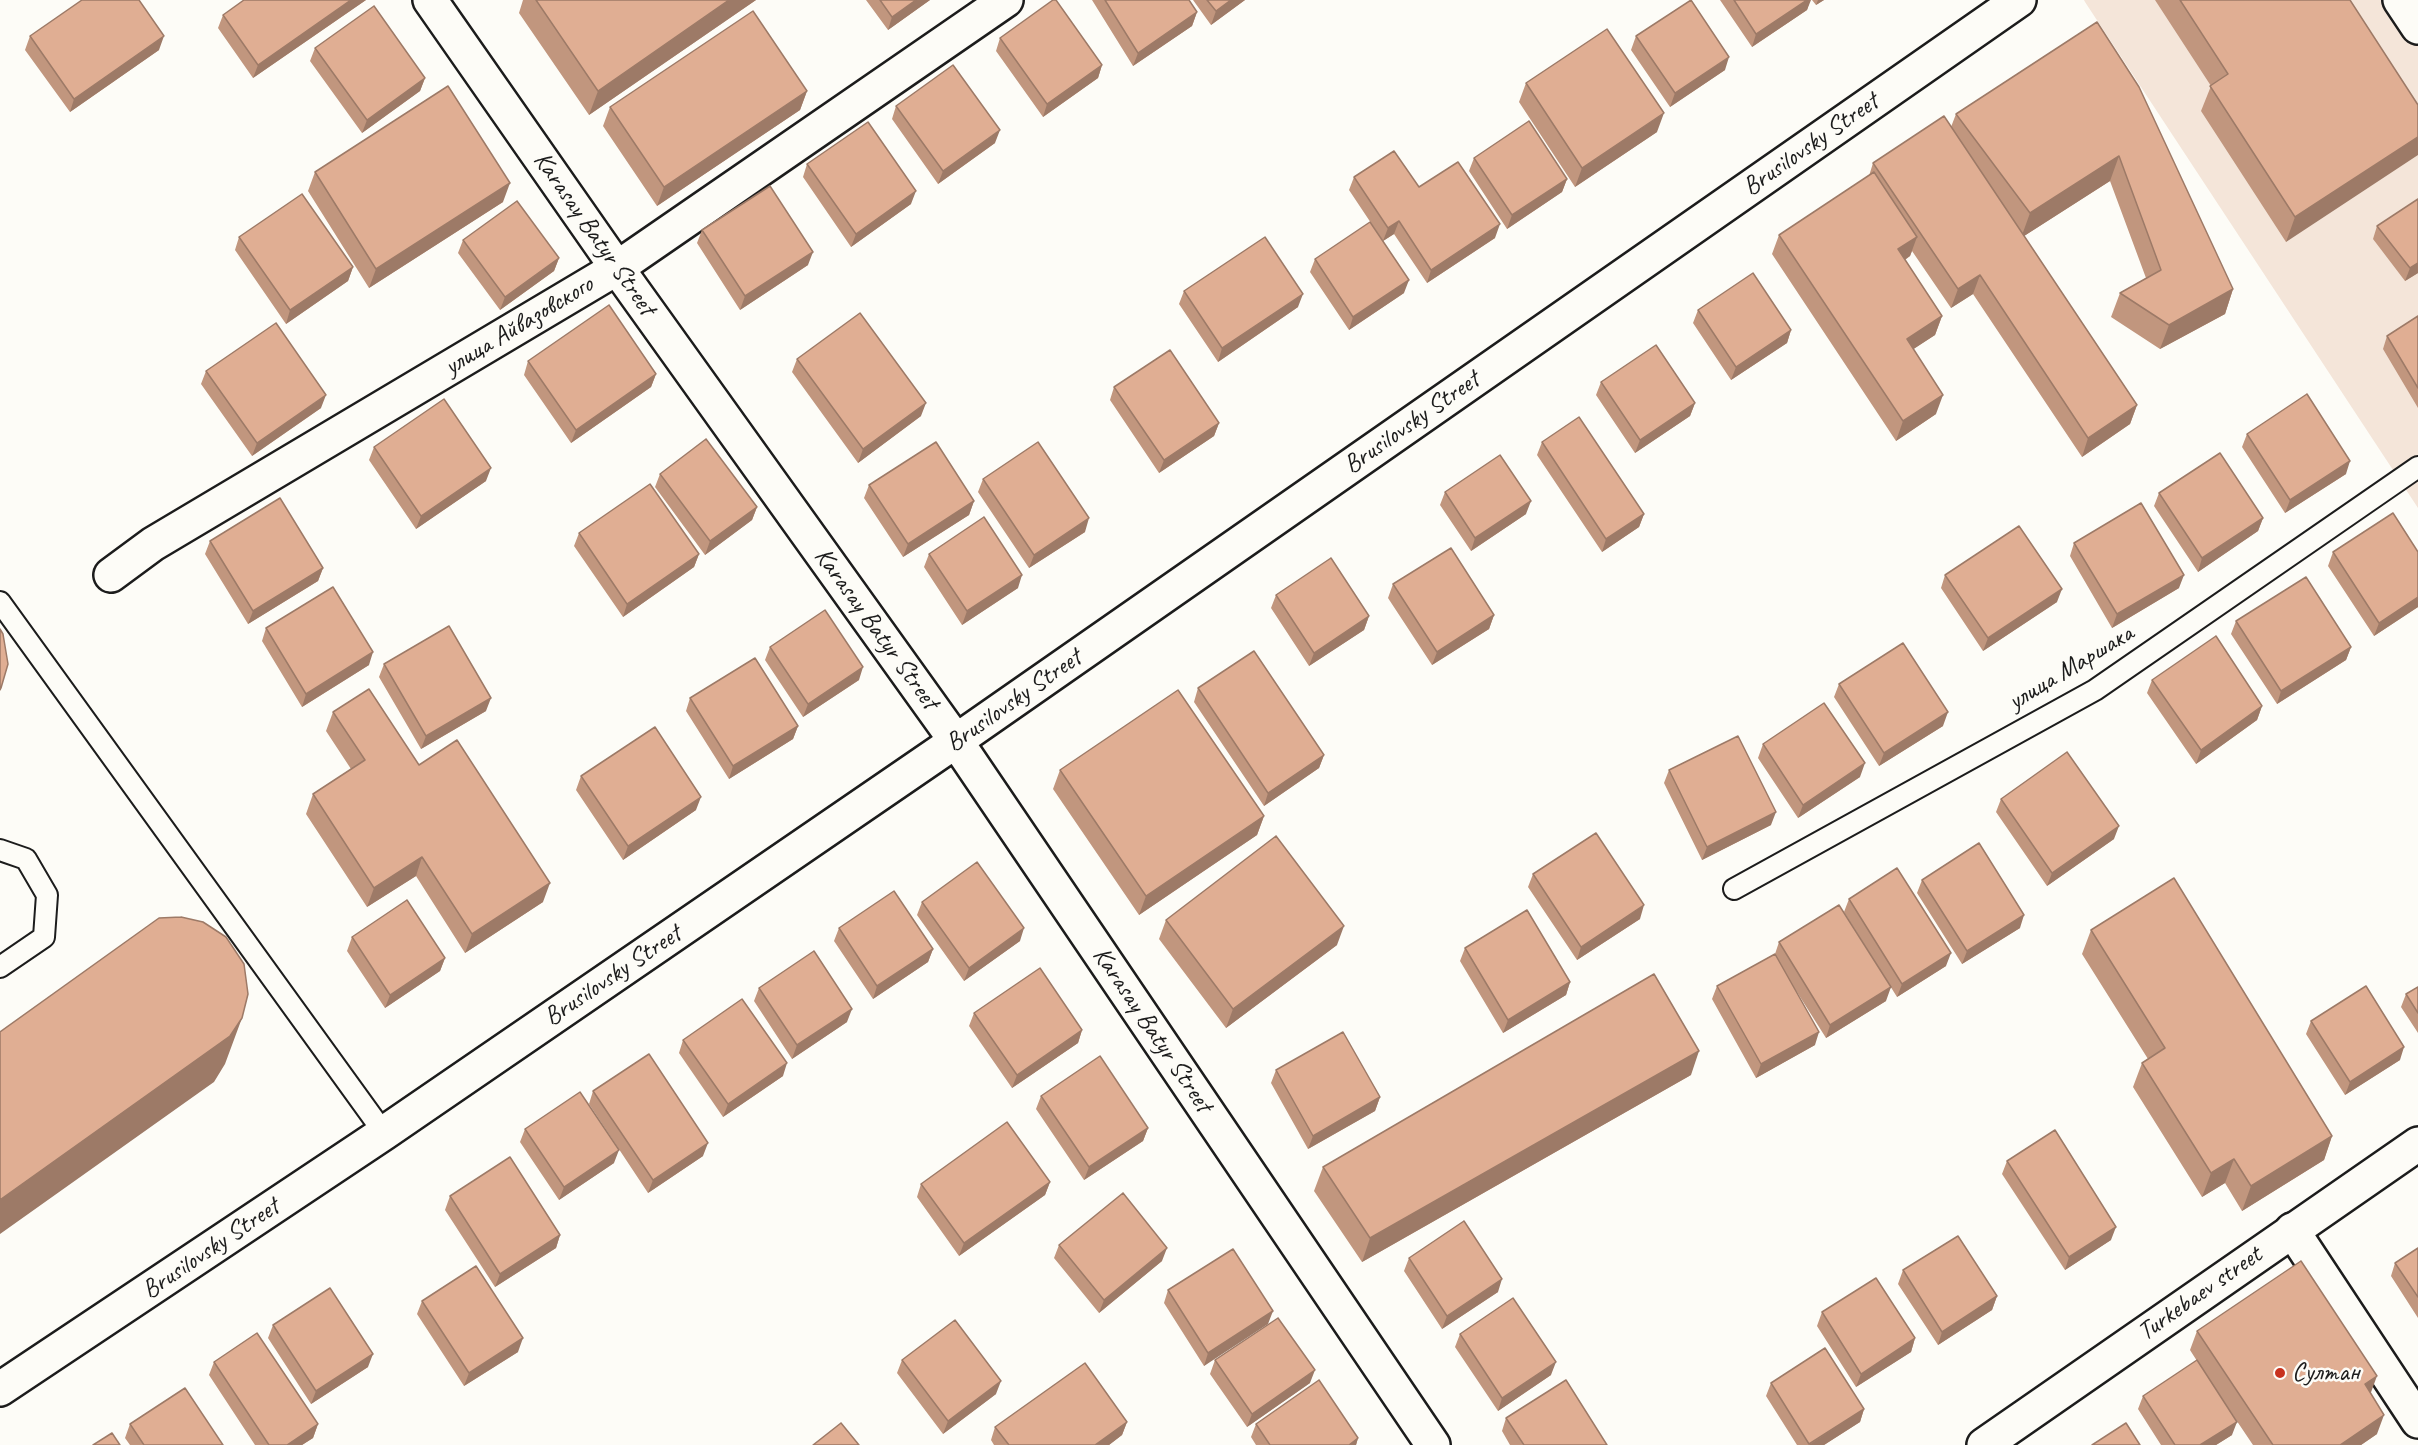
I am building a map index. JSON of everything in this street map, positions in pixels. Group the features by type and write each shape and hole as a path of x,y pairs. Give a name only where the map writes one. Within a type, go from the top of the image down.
{"street":[{"name":"Karasay Batyr Street","path":"430,0 617,268 957,741 1433,1445"},
{"name":"улица Айвазовского","path":"111,575 153,544 617,268 1006,0"},
{"name":"Brusilovsky Street","path":"0,1389 384,1132 957,741 2019,0"},
{"path":"2400,0 2418,27"},
{"name":"Turkebaev street","path":"1984,1445 2418,1144"},
{"path":"2292,1230 2418,1421"}],"lane":[{"name":"улица Маршака","path":"1734,889 2095,690 2418,466"},
{"path":"0,602 384,1132"},
{"path":"0,850 26,859 47,895 44,937 0,967"}],"shaded area":[{"path":"2084,0 2418,0 2418,508 2085,2"}],"building":[{"path":"82,0 139,0 164,36 74,99 30,36"},
{"path":"244,0 351,0 258,65 223,15"},
{"path":"536,0 729,0 598,91"},
{"path":"880,0 916,0 892,17"},
{"path":"1056,0 1102,65 1047,104 1000,38"},
{"path":"1105,0 1189,0 1197,12 1138,53"},
{"path":"1207,0 1231,0 1216,11"},
{"path":"1691,0 1729,57 1675,93 1636,36"},
{"path":"1734,0 1807,0 1756,34"},
{"path":"2180,0 2350,0 2418,105 2418,137 2295,217 2210,86 2228,74"},
{"path":"374,6 425,78 367,120 315,48"},
{"path":"753,11 807,91 664,187 610,107"},
{"path":"2097,22 2139,87 2233,289 2169,325 2120,293 2161,270 2119,156 2030,213 1956,114"},
{"path":"1607,29 1664,113 1582,168 1526,83"},
{"path":"953,65 1000,130 943,171 896,106"},
{"path":"448,86 510,183 376,269 315,172"},
{"path":"1944,116 2137,405 2088,438 1980,275 1958,289 1873,163"},
{"path":"1529,121 1567,179 1512,215 1474,158"},
{"path":"868,122 916,191 856,234 807,164"},
{"path":"1394,151 1419,187 1458,162 1500,224 1431,270 1399,221 1388,228 1354,177"},
{"path":"1874,172 1917,237 1898,249 1942,316 1907,339 1943,395 1903,421 1779,235"},
{"path":"770,186 813,252 745,296 702,230"},
{"path":"302,194 353,267 290,310 239,237"},
{"path":"2418,199 2418,263 2410,268 2377,226"},
{"path":"517,201 559,258 505,297 463,240"},
{"path":"1370,222 1409,280 1353,317 1315,259"},
{"path":"1265,237 1303,294 1222,348 1184,291"},
{"path":"1753,273 1791,330 1736,367 1698,310"},
{"path":"609,305 656,374 576,430 528,361"},
{"path":"860,313 926,403 863,449 797,359"},
{"path":"2418,316 2418,388 2387,336"},
{"path":"276,323 326,395 257,443 206,371"},
{"path":"1656,345 1695,403 1640,440 1601,382"},
{"path":"1170,350 1219,423 1164,460 1114,387"},
{"path":"2307,394 2350,461 2290,500 2247,434"},
{"path":"444,399 491,468 421,516 374,447"},
{"path":"1579,417 1644,514 1606,539 1542,442"},
{"path":"706,439 757,507 710,541 660,474"},
{"path":"936,442 974,501 908,544 869,485"},
{"path":"1038,442 1089,518 1034,555 983,479"},
{"path":"2220,453 2263,518 2202,558 2159,493"},
{"path":"1500,455 1531,501 1475,538 1445,492"},
{"path":"650,484 699,554 627,604 579,533"},
{"path":"280,498 323,568 253,611 210,541"},
{"path":"2141,503 2184,575 2117,614 2074,543"},
{"path":"2393,513 2418,552 2418,597 2379,623 2333,552"},
{"path":"984,517 1022,575 967,611 929,554"},
{"path":"2019,526 2062,589 1988,638 1945,575"},
{"path":"1451,548 1494,615 1437,652 1393,584"},
{"path":"1331,558 1369,616 1314,653 1276,595"},
{"path":"2306,577 2351,647 2281,691 2236,621"},
{"path":"333,587 373,652 306,694 266,628"},
{"path":"825,610 863,667 808,704 770,647"},
{"path":"449,626 491,698 426,736 384,664"},
{"path":"0,629 3,634 8,664 0,690"},
{"path":"2216,636 2262,706 2201,750 2152,680"},
{"path":"1903,643 1948,712 1884,753 1839,684"},
{"path":"1254,651 1324,755 1268,793 1198,688"},
{"path":"755,658 798,726 733,766 690,698"},
{"path":"369,689 419,765 457,740 550,883 472,934 422,857 374,888 313,794 365,760 333,712"},
{"path":"1178,690 1264,816 1146,896 1060,770"},
{"path":"1824,703 1865,763 1803,805 1763,744"},
{"path":"655,727 701,797 628,846 581,776"},
{"path":"1738,736 1776,812 1707,847 1669,770"},
{"path":"2067,752 2119,826 2052,873 2001,799"},
{"path":"1596,833 1644,905 1581,947 1533,874"},
{"path":"1276,836 1344,926 1233,1009 1166,920"},
{"path":"1979,843 2024,915 1967,951 1922,880"},
{"path":"977,862 1024,928 969,968 922,902"},
{"path":"1897,868 1951,953 1902,984 1849,899"},
{"path":"2174,878 2332,1136 2251,1186 2234,1159 2211,1173 2142,1063 2165,1048 2091,930"},
{"path":"894,891 933,949 877,986 839,928"},
{"path":"407,900 445,958 390,995 352,937"},
{"path":"1839,905 1891,987 1830,1025 1779,942"},
{"path":"1527,910 1570,982 1508,1020 1465,948"},
{"path":"181,917 203,922 226,937 244,964 248,994 242,1018 230,1036 0,1200 0,1032 159,918"},
{"path":"814,951 852,1009 797,1045 759,988"},
{"path":"1775,954 1819,1032 1761,1064 1717,986"},
{"path":"1040,968 1082,1030 1017,1075 974,1013"},
{"path":"1654,974 1699,1051 1370,1238 1323,1167"},
{"path":"2366,986 2404,1047 2350,1082 2311,1021"},
{"path":"2418,987 2418,1013 2406,994"},
{"path":"742,999 787,1063 728,1104 683,1040"},
{"path":"1343,1032 1380,1097 1313,1136 1276,1070"},
{"path":"649,1054 708,1143 653,1180 593,1091"},
{"path":"1100,1056 1148,1128 1089,1167 1041,1096"},
{"path":"580,1092 619,1150 564,1187 525,1129"},
{"path":"1007,1122 1050,1182 964,1243 921,1184"},
{"path":"2055,1130 2116,1227 2069,1257 2007,1161"},
{"path":"510,1157 560,1235 500,1274 450,1196"},
{"path":"1123,1193 1167,1248 1104,1300 1059,1245"},
{"path":"1464,1221 1502,1279 1447,1316 1409,1258"},
{"path":"1958,1236 1997,1296 1942,1332 1903,1270"},
{"path":"2418,1248 2418,1297 2395,1263"},
{"path":"1233,1249 1273,1311 1208,1353 1168,1290"},
{"name":"Султан","path":"2301,1261 2377,1376 2365,1384 2384,1415 2340,1445 2273,1445 2197,1331"},
{"path":"476,1266 523,1338 469,1373 422,1301"},
{"path":"1876,1278 1915,1338 1861,1374 1822,1312"},
{"path":"330,1288 373,1354 316,1391 273,1325"},
{"path":"1513,1298 1556,1362 1502,1398 1460,1334"},
{"path":"1278,1318 1315,1370 1252,1414 1215,1360"},
{"path":"955,1320 1001,1381 948,1421 902,1360"},
{"path":"257,1333 318,1424 287,1445 269,1445 214,1362"},
{"path":"1825,1348 1864,1409 1809,1444 1771,1383"},
{"path":"2197,1360 2237,1422 2200,1445 2175,1445 2143,1396"},
{"path":"1085,1363 1127,1422 1095,1445 1009,1445 995,1427"},
{"path":"1319,1380 1358,1438 1349,1445 1270,1445 1256,1424"},
{"path":"1566,1380 1607,1445 1524,1445 1506,1418"},
{"path":"185,1388 223,1445 144,1445 130,1424"},
{"path":"841,1423 859,1445 813,1445"},
{"path":"2126,1423 2140,1445 2092,1445"},
{"path":"112,1433 120,1445 93,1445"}],"place":[{"name":"Султан","path":"2280,1373"}]}
